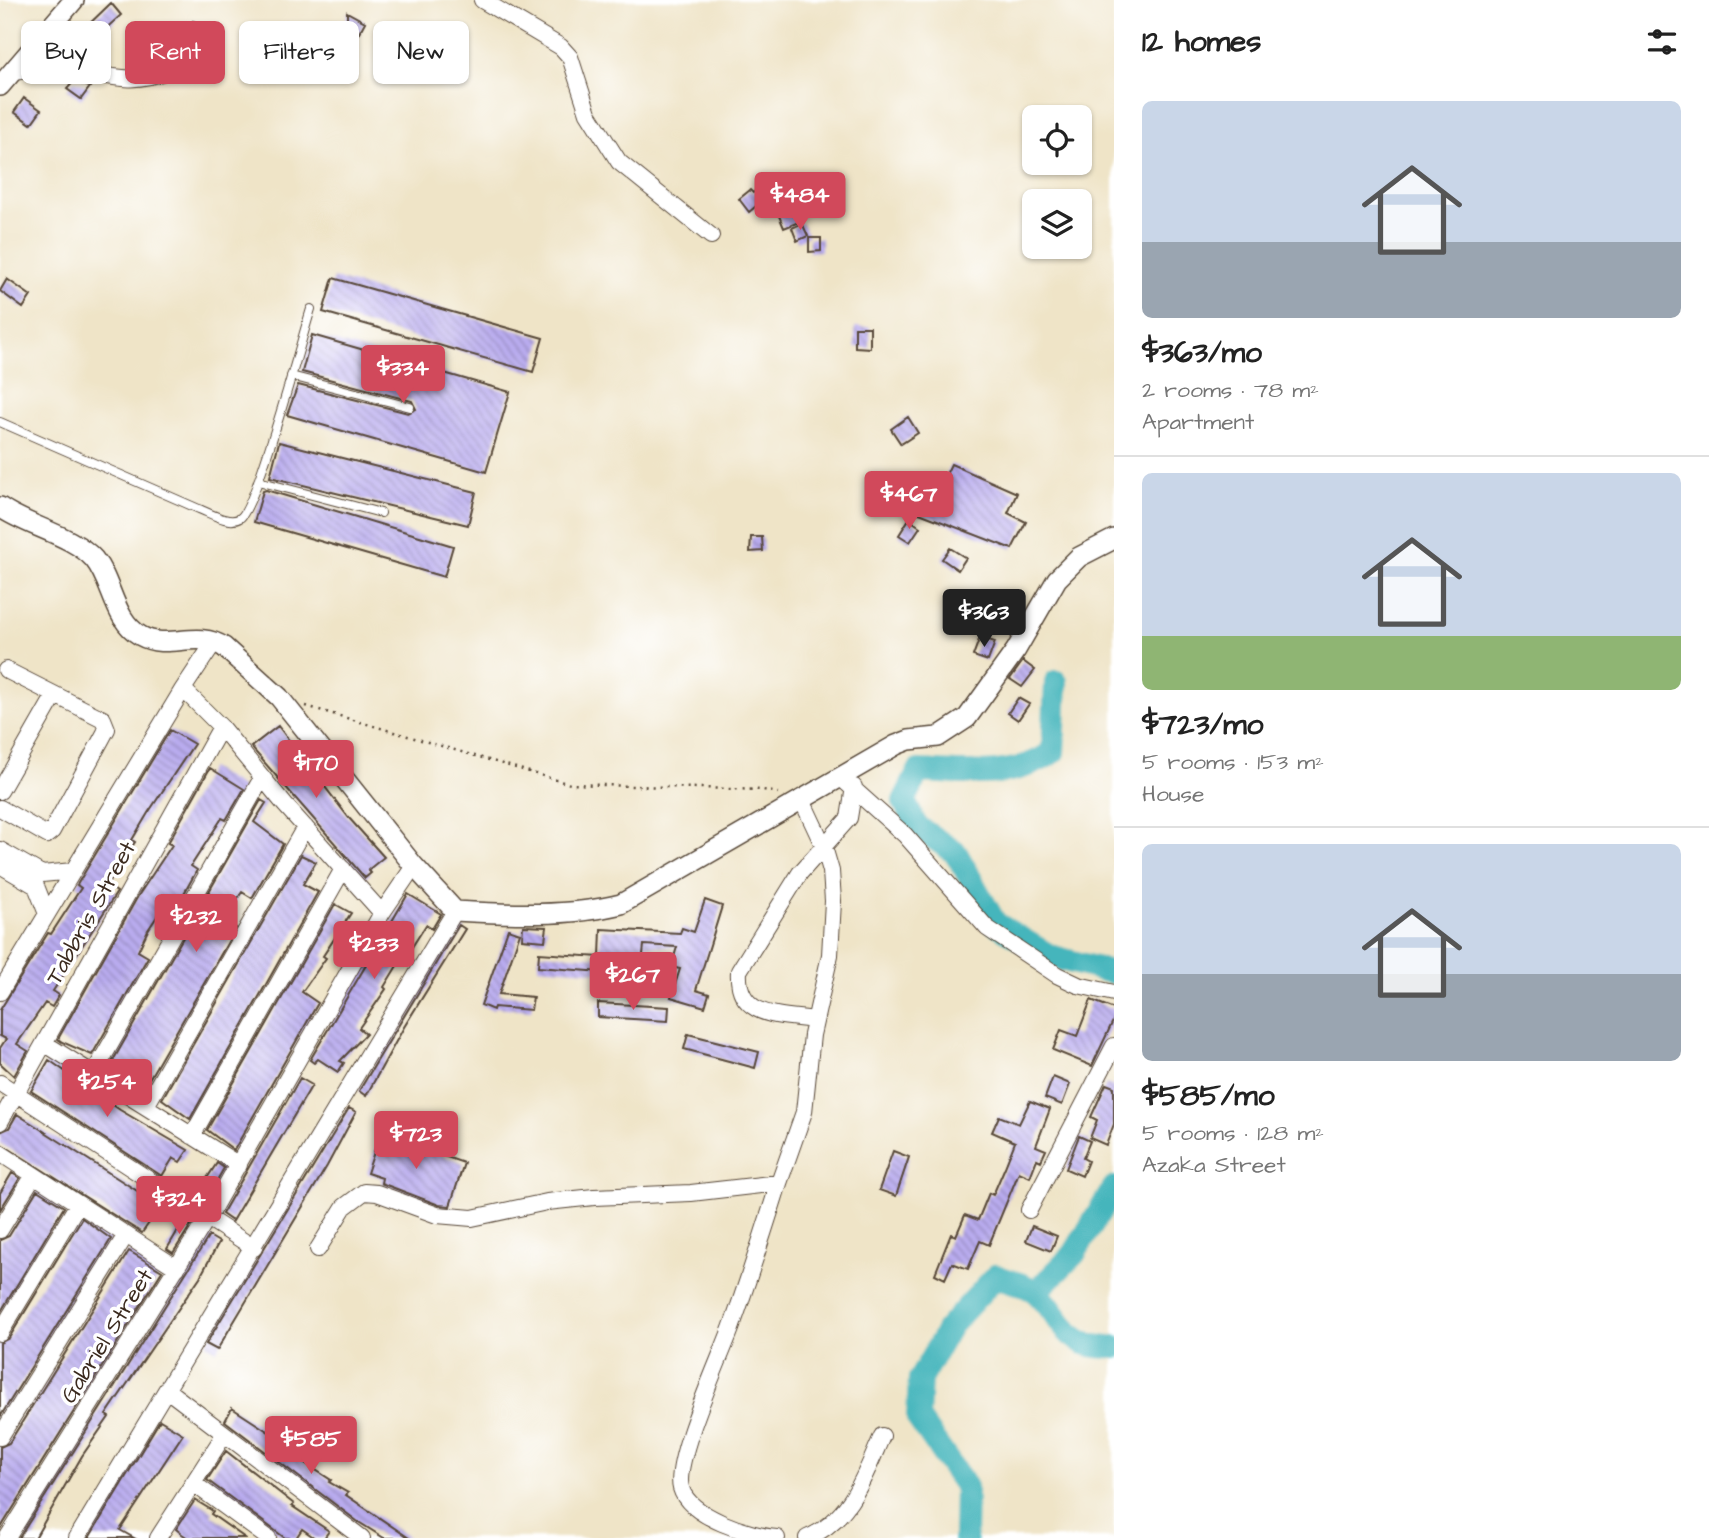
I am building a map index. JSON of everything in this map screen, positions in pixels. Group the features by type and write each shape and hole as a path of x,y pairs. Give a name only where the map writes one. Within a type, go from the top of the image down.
{"street":[{"path":"6,79 74,0"},
{"path":"482,0 561,47 570,57 588,113 620,162 711,236"},
{"path":"6,79 62,69 125,80"},
{"path":"0,507 93,558 123,619 143,638 164,642 191,638 215,641 279,697 414,866 455,911 496,913 600,909 621,904 649,891 801,798 847,782 896,745 909,740 938,737 967,718 1016,650 1057,579 1079,556 1114,539"},
{"path":"0,992 183,689 215,641"},
{"path":"0,808 42,834 52,831 107,729 103,719 2,673"},
{"path":"183,689 221,727 262,778 382,913"},
{"path":"0,792 55,695"},
{"name":"Tabbris Street","path":"0,1122 221,727"},
{"path":"94,1073 262,778"},
{"path":"815,1020 775,1014 747,1005 738,990 739,971 800,873 849,818 847,782"},
{"path":"847,782 905,835 987,928 1057,975 1078,985 1114,993"},
{"path":"777,1538 705,1516 681,1489 680,1476 687,1446 732,1328 804,1112 815,1020 830,955 833,901 831,871 824,847 801,798"},
{"path":"146,1106 305,827"},
{"path":"0,850 39,880 47,914"},
{"path":"0,865 39,880 73,871"},
{"name":"Gabriel Street","path":"6,1538 177,1268 239,1165 382,913 414,866"},
{"path":"192,1136 343,869"},
{"path":"77,1538 455,911"},
{"path":"44,1043 239,1165"},
{"path":"1029,1210 1114,1046"},
{"path":"0,1083 254,1248"},
{"path":"0,1153 177,1268"},
{"path":"0,1230 34,1175"},
{"path":"318,1249 344,1207 364,1192 377,1193 437,1215 472,1218 547,1202 716,1191 779,1183"},
{"path":"0,1333 78,1204"},
{"path":"0,1437 126,1235"},
{"path":"167,1391 362,1538"},
{"path":"163,1536 224,1434"},
{"path":"807,1538 825,1531 852,1502 882,1436"},
{"path":"193,1483 268,1538"}],"lane":[{"path":"0,422 230,521 240,518 247,510 258,481 311,309"},
{"path":"290,376 410,407"},
{"path":"258,481 381,513"}],"path":[{"path":"313,708 570,784 763,790 801,798"}],"building":[{"path":"111,3 121,15 111,24 111,21 92,21"},
{"path":"347,12 365,22 359,33 359,21 347,21"},
{"path":"71,84 90,87 81,99 67,89"},
{"path":"24,98 41,110 31,124 14,112"},
{"path":"772,178 779,187 749,212 739,199 750,190 753,193"},
{"path":"792,205 799,222 784,228 777,211"},
{"path":"802,223 808,236 797,241 792,228"},
{"path":"809,238 821,238 821,251 809,252"},
{"path":"333,278 543,338 533,372 323,312"},
{"path":"7,279 31,296 23,308 0,291"},
{"path":"855,327 870,327 870,348 855,347"},
{"path":"312,335 510,392 486,472 287,415 298,385 408,413 416,409 412,401 302,372"},
{"path":"908,417 918,433 901,444 891,429"},
{"path":"279,442 476,492 468,525 270,477"},
{"path":"951,464 1017,493 1008,513 1026,522 1012,549 914,511 918,505 904,501 909,486 936,495"},
{"path":"263,491 453,546 444,577 254,522"},
{"path":"909,519 920,527 910,542 899,535"},
{"path":"751,537 762,537 763,551 750,552"},
{"path":"950,548 966,558 958,570 942,559"},
{"path":"985,596 996,604 986,617 976,609"},
{"path":"980,637 995,642 988,661 973,656"},
{"path":"1023,661 1035,670 1022,687 1010,679"},
{"path":"1018,698 1029,704 1018,720 1008,713"},
{"path":"278,726 349,818 384,857 368,870 371,873 365,878 251,747"},
{"path":"170,730 194,744 148,813 132,840 135,842 107,885 117,892 53,991 59,995 52,1007 45,1003 17,1044 28,1051 14,1076 0,1063 0,1048 6,1039 0,1036 0,1010 48,933 51,934 81,888 77,885"},
{"path":"210,768 244,789 226,820 222,818 191,866 197,870 177,906 168,900 148,930 138,951 148,957 92,1055 62,1042 58,1039 138,896 172,845 168,843"},
{"path":"261,800 266,803 254,822 283,844 252,898 242,892 223,920 236,928 145,1086 110,1066"},
{"path":"301,855 316,862 303,884 318,892 190,1119 162,1099"},
{"path":"408,894 441,914 432,929 426,925 405,958 403,956 384,987 386,989 359,1028 366,1034 340,1061 344,1063 338,1072 318,1059 314,1063 310,1060"},
{"path":"705,900 722,906 696,990 709,994 705,1007 671,997 680,969 671,967 677,947 644,945 641,975 538,967 539,953 600,957 601,929 680,933 682,928 694,932"},
{"path":"335,904 351,913 323,956 326,958 302,992 318,1003 234,1150 207,1130"},
{"path":"459,925 465,929 404,1027 366,1096 359,1091"},
{"path":"523,926 547,927 545,941 522,939"},
{"path":"508,929 520,933 499,994 533,997 531,1010 494,1007 493,1010 481,1005"},
{"path":"1091,1000 1114,1009 1114,1019 1092,1066 1053,1050 1061,1030 1077,1036"},
{"path":"598,1003 669,1007 668,1021 598,1017"},
{"path":"688,1034 759,1052 755,1068 684,1049"},
{"path":"49,1060 120,1110 188,1150 180,1162 173,1158 162,1176 31,1091"},
{"path":"1053,1077 1070,1084 1062,1105 1045,1098"},
{"path":"300,1078 312,1085 232,1221 222,1214"},
{"path":"1106,1084 1114,1087 1114,1124 1106,1145 1090,1138 1097,1120 1091,1117"},
{"path":"1030,1101 1050,1109 1036,1146 1046,1150 1041,1161 1037,1159 1030,1177 1019,1172 989,1245 980,1241 968,1269 952,1263 945,1279 935,1274 951,1234 956,1236 965,1215 978,1220 989,1193 993,1195 1005,1167 1015,1142 992,1132 999,1116 1019,1124"},
{"path":"349,1108 356,1112 327,1166 217,1350 206,1344"},
{"path":"17,1114 156,1203 145,1221 149,1223 142,1233 0,1143 0,1132 9,1128"},
{"path":"380,1134 464,1163 450,1206 439,1205 381,1183 382,1178 367,1173"},
{"path":"1079,1136 1090,1141 1083,1158 1088,1161 1082,1176 1066,1169"},
{"path":"893,1151 909,1157 896,1196 879,1190"},
{"path":"217,1163 224,1168 205,1201 196,1195"},
{"path":"12,1173 20,1178 0,1210 0,1193"},
{"path":"37,1190 64,1207 0,1313 0,1240 9,1236"},
{"path":"82,1218 111,1239 0,1417 0,1343 9,1338"},
{"path":"184,1220 191,1225 173,1253 167,1249"},
{"path":"1032,1226 1057,1236 1051,1251 1026,1241"},
{"path":"209,1236 219,1242 200,1277 106,1415 109,1417 82,1456 35,1538 19,1538"},
{"path":"129,1251 162,1271 0,1529 0,1447 9,1443"},
{"path":"232,1408 278,1438 274,1443 331,1480 329,1482 348,1493 346,1495 409,1538 384,1538 357,1521 225,1421"},
{"path":"160,1420 183,1434 120,1530 134,1538 89,1538"},
{"path":"226,1451 294,1504 292,1506 329,1531 324,1538 315,1538 302,1529 296,1538 285,1538 207,1480"},
{"path":"195,1500 213,1511 211,1514 245,1538 188,1538 182,1534 176,1529"}],"waterway":[{"path":"1056,682 1053,752 1038,761 1006,771 919,771 904,801 916,826 956,853 995,923 1050,956 1114,973"},
{"path":"1036,1292 1074,1254 1114,1188"},
{"path":"965,1538 966,1487 918,1418 920,1379 950,1326 996,1276 1037,1293 1075,1338 1085,1343 1114,1347"}]}
